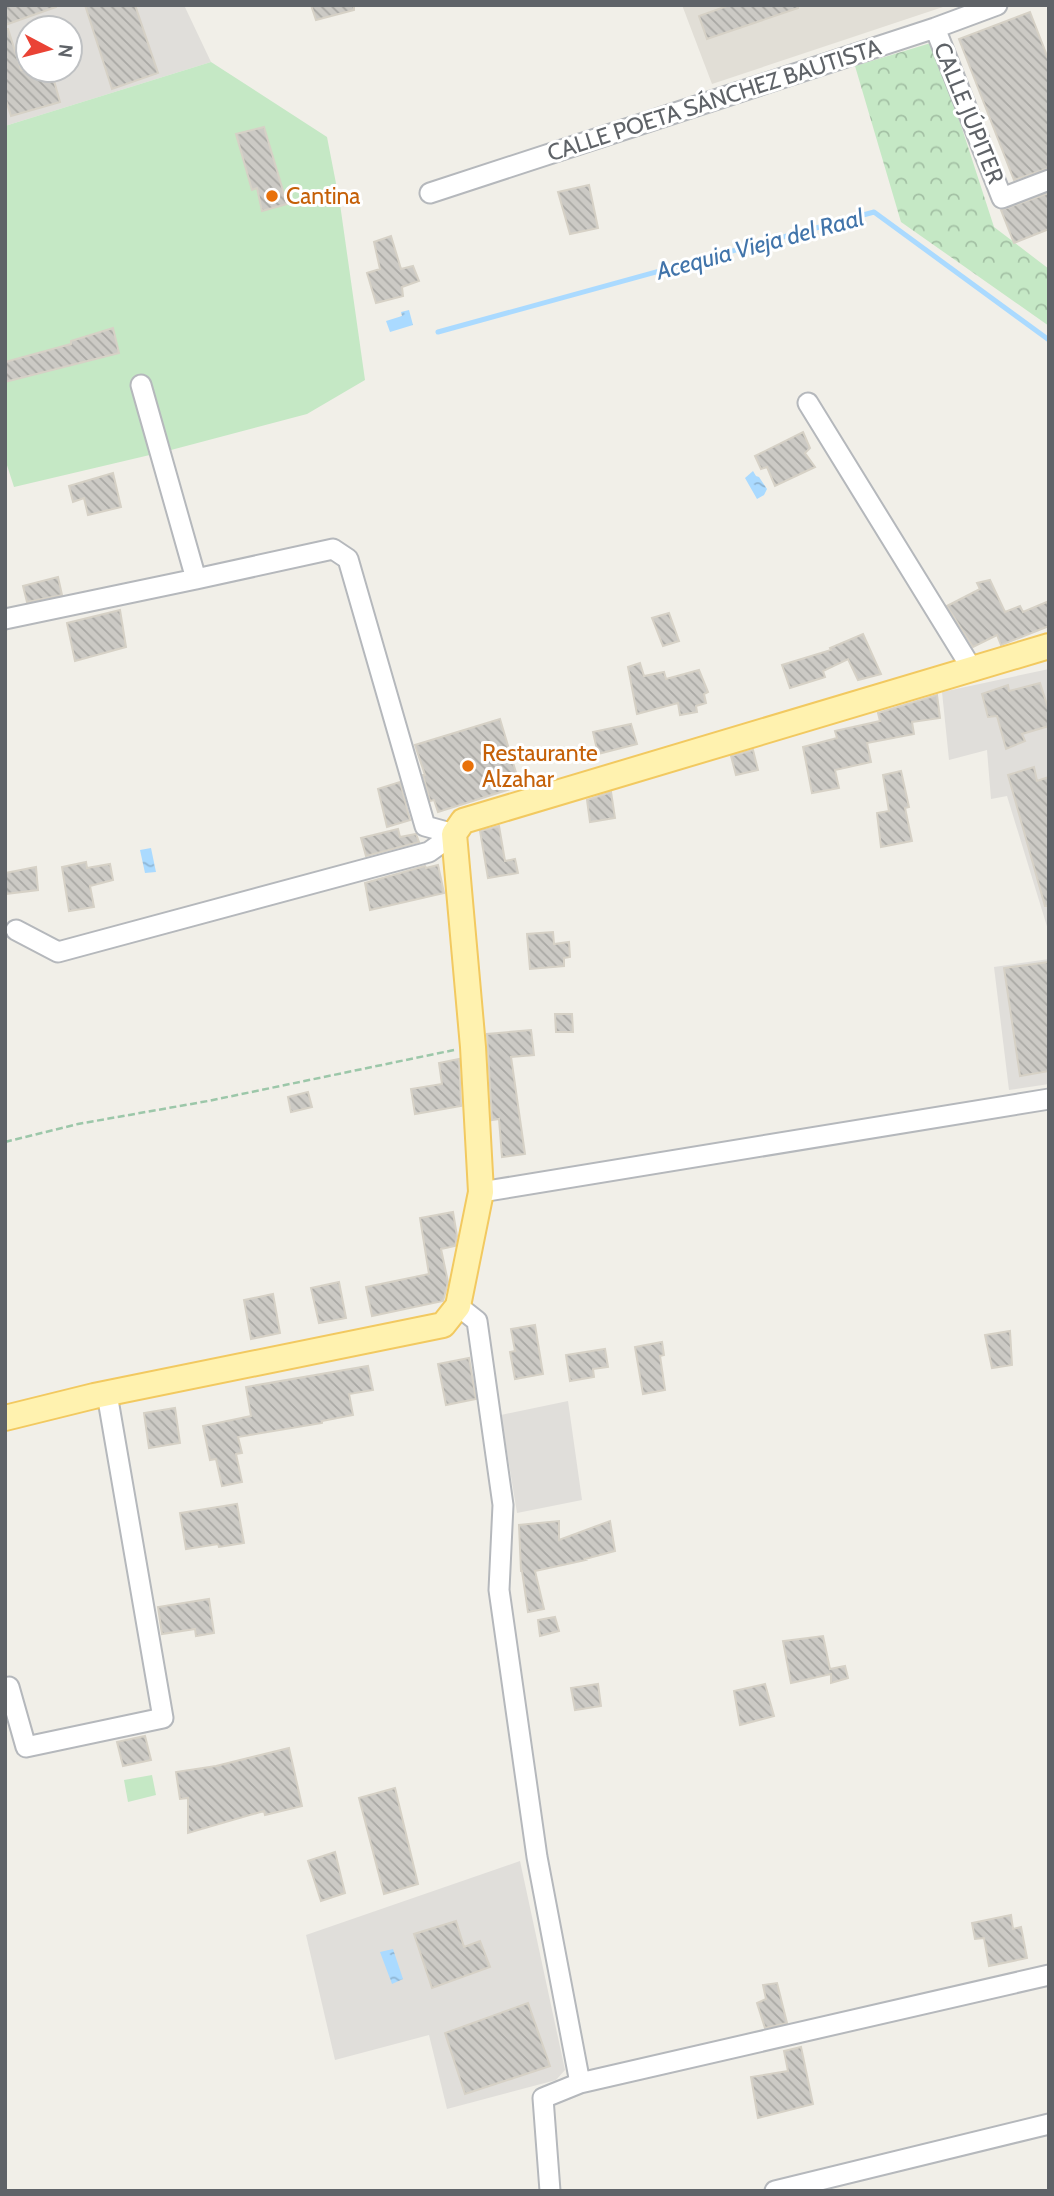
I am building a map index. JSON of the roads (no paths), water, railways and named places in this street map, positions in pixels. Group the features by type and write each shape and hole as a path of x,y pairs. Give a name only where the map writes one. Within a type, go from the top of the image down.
{"main road":[{"path":"5,1418 107,1394 443,1325 458,1306 481,1192 473,1047 454,834 463,821 1049,646"}],"street":[{"name":"CALLE POETA SÁNCHEZ BAUTISTA","path":"430,193 935,28 997,5"},
{"name":"CALLE JÚPITER","path":"935,28 1002,198 1049,180"},
{"path":"141,386 196,579"},
{"path":"808,403 972,669"},
{"path":"5,619 333,549 348,559 425,826 454,834"},
{"path":"16,930 58,952 429,852 454,834"},
{"path":"481,1192 1049,1099"},
{"path":"458,1306 477,1321 503,1505 500,1603 537,1857 580,2083"},
{"path":"9,1687 26,1747 163,1718 107,1394"},
{"path":"550,2191 543,2098 580,2083 1049,1975"},
{"path":"775,2191 1049,2124"}],"water":[{"path":"409,310 413,325 390,332 386,321 402,316 401,312"},
{"path":"753,471 767,489 764,495 757,499 745,478"},
{"path":"151,848 156,872 145,873 140,850"},
{"path":"393,1949 403,1979 392,1984 380,1952"}],"waterway":[{"name":"Acequia Vieja del Raal","path":"438,332 874,212 1049,340"}],"place":[{"name":"Cantina","path":"272,196"},
{"name":"Restaurante Alzahar","path":"468,766"}]}
